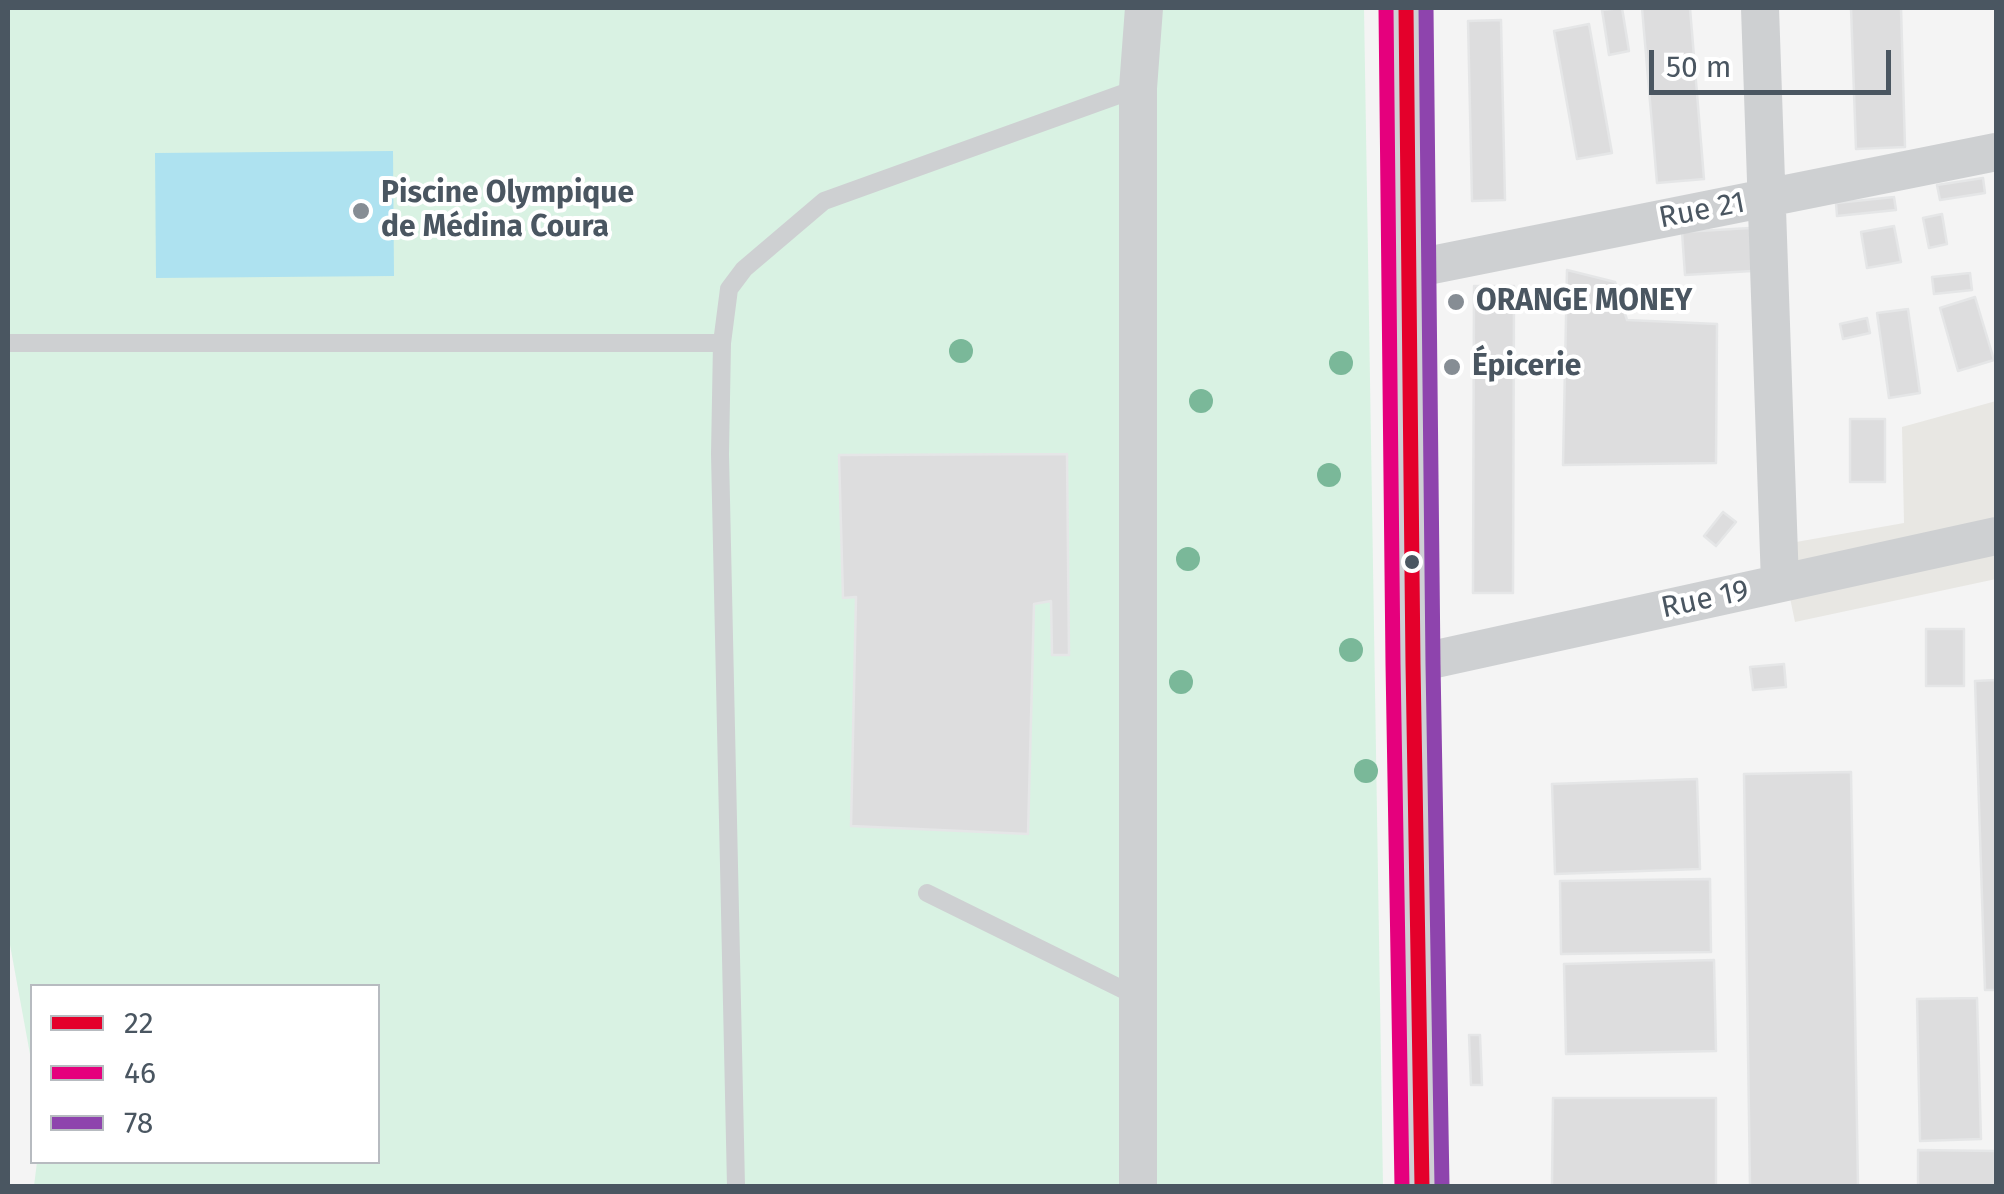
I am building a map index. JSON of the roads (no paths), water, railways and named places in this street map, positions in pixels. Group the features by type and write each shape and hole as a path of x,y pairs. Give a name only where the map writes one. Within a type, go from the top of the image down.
{"main road":[{"path":"1406,8 1422,1186"}],"street":[{"path":"1138,1186 1138,88 1144,8"},
{"path":"1760,8 1780,583"},
{"name":"Rue 21","path":"1407,270 1996,152"},
{"name":"Rue 19","path":"1413,664 1996,536"}],"lane":[{"path":"736,1186 720,454 722,344 729,289 744,269 824,201 1138,88"},
{"path":"8,344 722,344"},
{"path":"928,892 1139,997"}],"water":[{"path":"393,151 394,276 156,278 155,153"}],"place":[{"name":"Piscine Olympique de Médina Coura","path":"361,211"},
{"name":"ORANGE MONEY","path":"1456,302"},
{"name":"Épicerie","path":"1452,367"}]}
